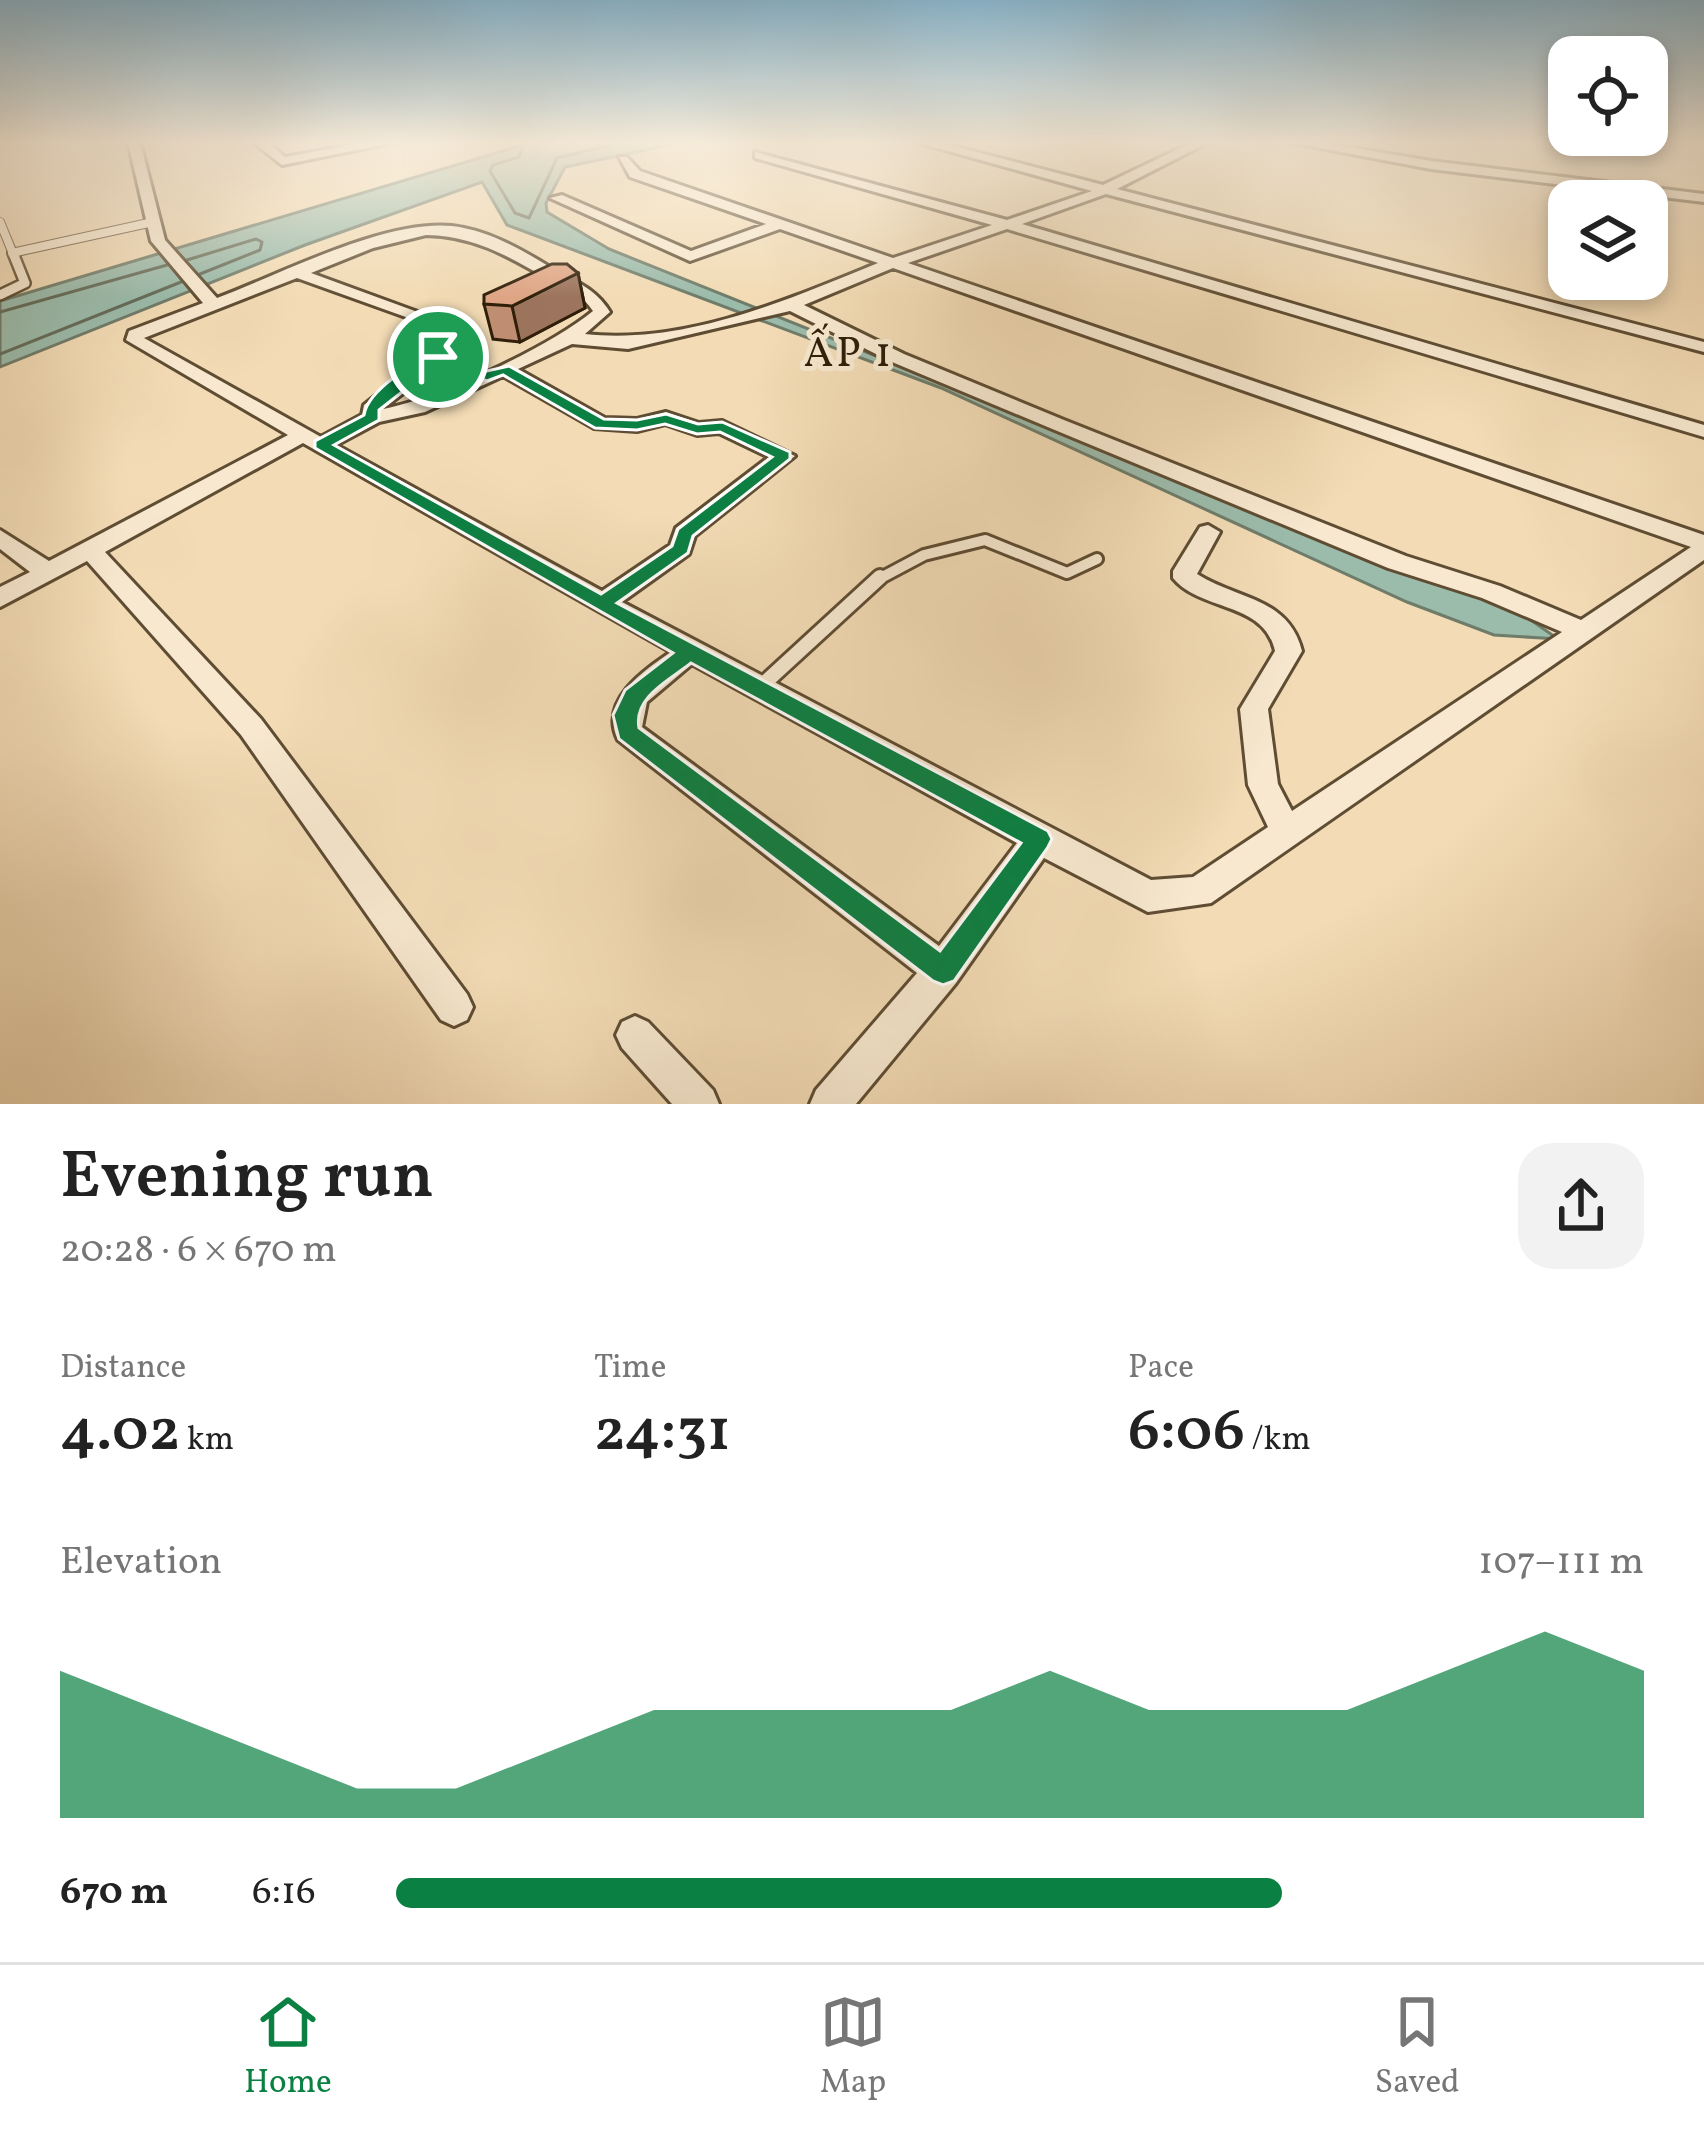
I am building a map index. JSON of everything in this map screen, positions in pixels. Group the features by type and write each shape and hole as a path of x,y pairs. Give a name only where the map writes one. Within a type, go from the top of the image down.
{"street":[{"path":"147,194 158,241 208,299"},
{"path":"690,194 1704,546"},
{"path":"898,194 1704,431"},
{"path":"570,338 628,344 783,308 892,263 1095,194"},
{"path":"1118,194 1704,347"},
{"path":"557,198 690,256 780,224"},
{"path":"0,598 312,440 373,417 408,412 570,338 602,312 594,296 549,272 534,257 451,227 418,229 372,242 297,273 208,299 135,335 135,340 312,440 690,652 1148,896 1199,892 1586,632 1704,546"},
{"path":"297,273 436,322 442,344 438,357 392,388 371,410 373,417"},
{"path":"783,308 1172,471 1586,632"},
{"path":"438,357 495,373 601,424 637,425 666,418 697,429 722,427 783,458 684,533 681,549 602,603"},
{"path":"1208,532 1185,571 1186,578 1276,622 1288,641 1289,651 1254,709 1263,785 1288,832"},
{"path":"0,537 49,574"},
{"path":"92,552 251,727 454,1006"},
{"path":"690,652 634,696 625,715 628,732 943,971"},
{"path":"844,1099 1039,839"},
{"path":"635,1035 699,1104"}],"lane":[{"path":"0,222 25,283 0,296"},
{"path":"12,253 154,222"},
{"path":"758,689 884,574 906,561 985,540 1067,573 1097,559"}],"water":[{"path":"360,194 450,194 305,245 0,367 0,301"},
{"path":"489,194 551,194 547,212 609,249 1525,616 1558,639 1494,635 1407,602 941,388 507,225"}],"building":[{"path":"552,264 567,264 578,273 512,306 484,304 484,295"}],"district":[{"name":"ẤP 1","path":"849,355"}],"route":[{"path":"438,357 392,388 371,410 373,417 321,445 682,649 690,652 1039,839 943,971 628,732 625,715 634,696 690,652 602,603 681,549 684,533 784,456 722,427 703,430 666,418 637,425 601,424 503,369 487,377 438,357"}]}
